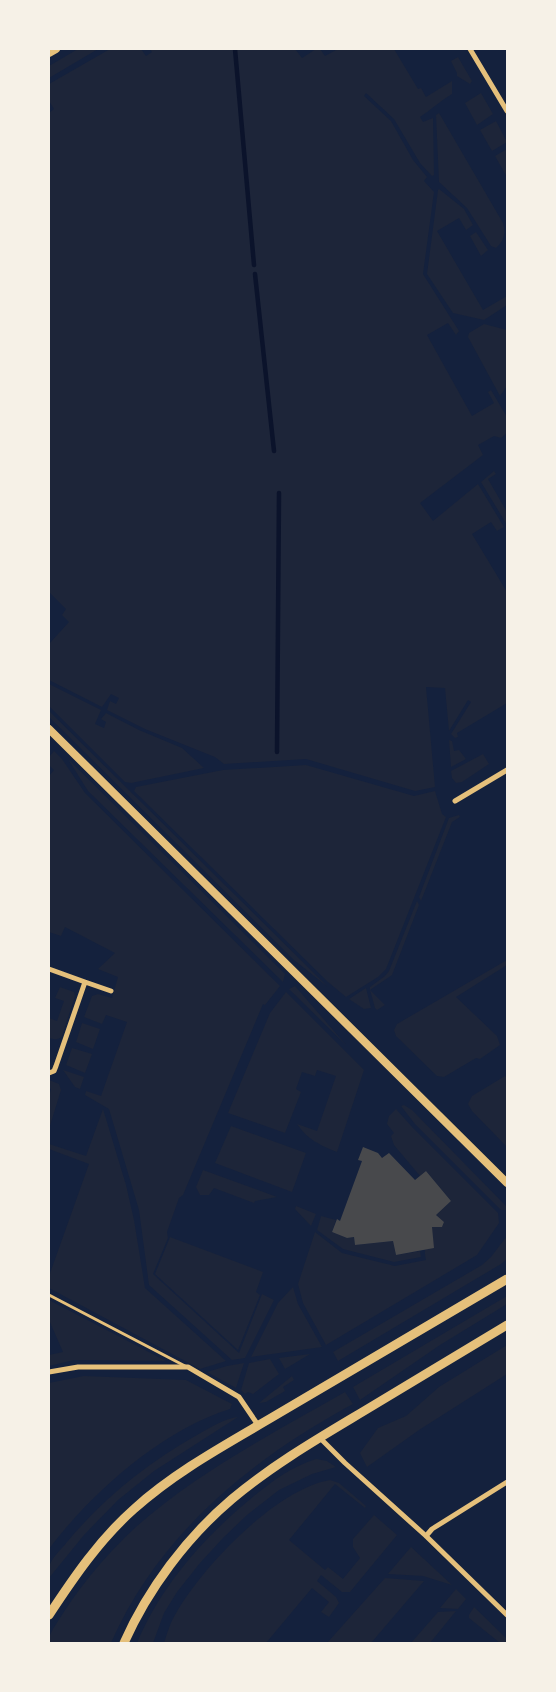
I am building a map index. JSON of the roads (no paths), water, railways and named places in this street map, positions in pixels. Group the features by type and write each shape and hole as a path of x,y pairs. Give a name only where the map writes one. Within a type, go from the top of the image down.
{"main road":[{"path":"49,1615 65,1590 97,1548 134,1509 155,1491 193,1465 507,1279"},
{"path":"124,1643 141,1611 183,1550 232,1499 270,1470 320,1438 507,1325"}],"street":[{"path":"49,53 56,49"},
{"path":"470,49 507,111"},
{"path":"49,729 507,1183"},
{"path":"454,801 507,770"},
{"path":"49,969 111,991"},
{"path":"49,1073 54,1071 56,1066 85,982"},
{"path":"49,1372 78,1367 188,1367 240,1397 258,1426"},
{"path":"320,1438 426,1536 507,1615"},
{"path":"426,1536 432,1529 507,1482"}],"lane":[{"path":"49,1295 188,1367"}],"waterway":[{"path":"235,49 254,265"},
{"path":"255,274 274,451"},
{"path":"277,752 279,493"}]}
